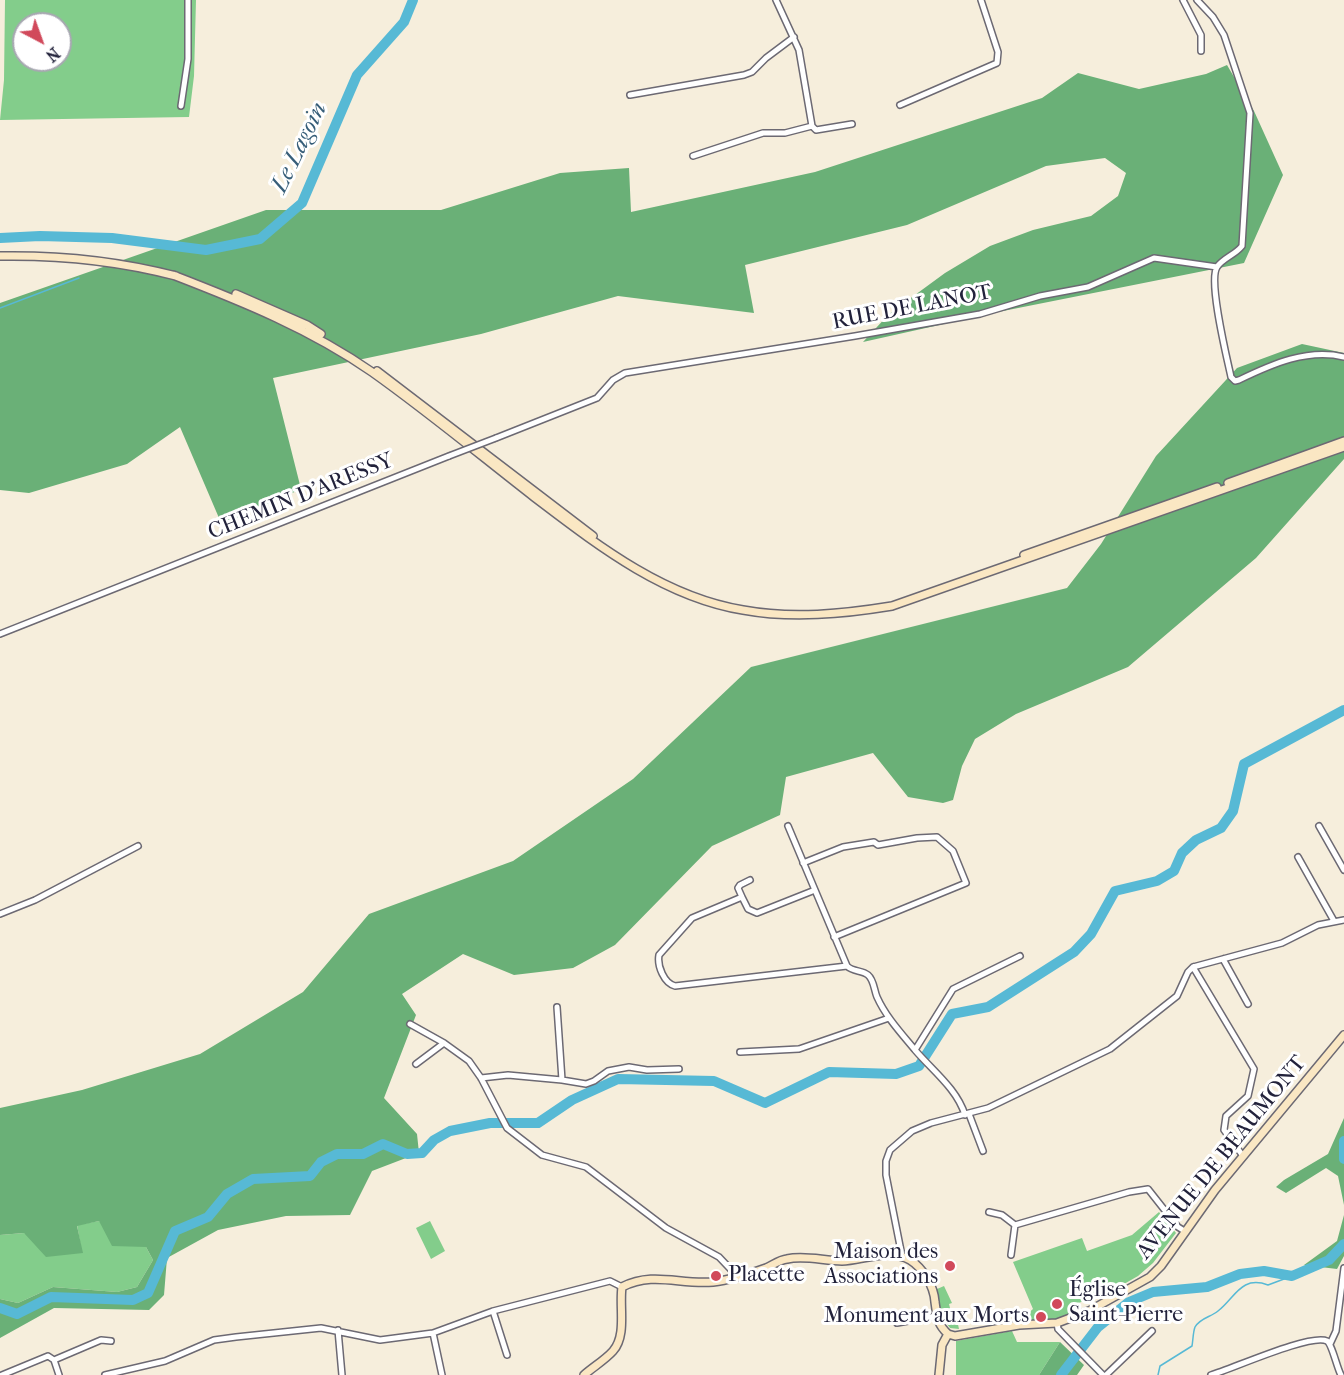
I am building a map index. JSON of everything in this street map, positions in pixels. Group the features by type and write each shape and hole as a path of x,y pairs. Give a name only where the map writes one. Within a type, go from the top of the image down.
{"main road":[{"path":"0,256 38,255 80,258 173,275 229,296 313,335 372,372 582,533 625,562 660,582 705,601 742,610 783,615 859,611 892,606 1344,447"},
{"path":"859,611 920,592 1344,441"},
{"name":"AVENUE DE BEAUMONT","path":"948,1334 955,1336 1019,1325 1057,1323 1089,1311 1150,1276 1161,1266 1215,1190 1344,1035"},
{"path":"584,1375 612,1352 617,1345 621,1327 622,1287 637,1280 698,1283 738,1277 784,1259 843,1261 891,1255 902,1256 916,1264 929,1281 935,1300 936,1316 948,1334 942,1345 939,1375"}],"street":[{"path":"181,106 188,59 188,0"},
{"path":"776,0 799,50 812,126 816,130 852,124"},
{"path":"900,105 997,63 998,52 981,0"},
{"path":"1183,0 1201,35 1201,51"},
{"path":"1197,0 1214,17 1224,35 1250,113 1244,239 1237,252 1217,267 1215,287 1231,377 1235,381 1267,367 1323,353 1344,357"},
{"path":"630,95 744,75 752,72 794,37"},
{"path":"693,156 763,133 785,133 812,126"},
{"name":"RUE DE LANOT","path":"609,384 624,373 980,314 1040,296 1088,287 1154,258 1217,267"},
{"name":"CHEMIN D'ARESSY","path":"0,634 597,398 609,384"},
{"path":"788,826 847,966"},
{"path":"1319,826 1344,870"},
{"path":"803,863 843,848 873,842 878,845 917,838 937,837 953,851 966,883 834,937"},
{"path":"0,914 35,900 138,846"},
{"path":"1298,857 1334,921"},
{"path":"750,880 738,888 748,909 757,914 815,890"},
{"path":"742,897 692,918 659,955 658,962 665,980 675,986 847,966 869,976 889,1018 928,1067 959,1099 983,1151"},
{"path":"902,1256 886,1175 886,1161 890,1150 912,1131 931,1123 988,1108 1110,1049 1177,996 1191,970 1282,943 1317,925 1344,920"},
{"path":"916,1052 953,989 1020,956"},
{"path":"1223,959 1248,1004"},
{"path":"1191,970 1254,1069 1248,1096 1226,1116 1224,1130 1243,1156"},
{"path":"557,1007 562,1080"},
{"path":"740,1052 799,1049 889,1018"},
{"path":"410,1024 444,1043 469,1061 481,1078 507,1128 542,1155 586,1167 666,1228 718,1257 738,1277"},
{"path":"416,1064 444,1043"},
{"path":"481,1078 508,1075 586,1084 594,1082 608,1071 629,1067 647,1070 679,1069"},
{"path":"1015,1225 1128,1192 1148,1189 1178,1227 1186,1232"},
{"path":"989,1212 1002,1215 1015,1225"},
{"path":"1011,1255 1015,1225"},
{"path":"1330,1344 1336,1331 1344,1268"},
{"path":"105,1375 165,1360 214,1340 321,1328 380,1340 433,1333 493,1311 610,1281 622,1287"},
{"path":"493,1311 507,1354"},
{"path":"897,1323 936,1316"},
{"path":"1057,1323 1058,1329 1105,1375 1152,1331"},
{"path":"338,1330 342,1375"},
{"path":"433,1333 442,1375"},
{"path":"54,1360 101,1340 111,1341"},
{"path":"1211,1375 1294,1344 1317,1340 1326,1340 1330,1344 1341,1375"},
{"path":"2,1375 48,1356 54,1360 59,1375"}],"green space":[{"path":"5,0 196,0 194,76 189,117 0,120 4,80"},
{"path":"1227,65 1254,111 1283,175 1244,263 993,313 863,342 889,314 945,273 990,246 1033,230 1091,216 1118,196 1126,173 1105,158 1046,166 907,225 745,265 754,313 618,296 481,334 273,378 301,489 222,525 180,427 127,464 29,493 0,490 0,303 266,210 441,210 560,173 629,168 631,212 815,172 1042,98 1078,73 1139,89 1206,74"},
{"path":"1302,344 1344,353 1344,459 1256,558 1128,667 1016,714 975,739 962,766 953,800 943,803 908,797 873,753 786,777 780,815 712,846 615,945 573,968 514,975 463,954 402,994 416,1015 384,1098 417,1134 419,1153 372,1171 350,1215 286,1216 218,1230 167,1258 164,1295 149,1310 54,1308 0,1338 0,1299 18,1303 53,1287 117,1292 137,1287 153,1260 146,1247 112,1246 99,1221 77,1226 83,1253 46,1257 24,1233 0,1235 0,1108 82,1090 200,1054 303,992 369,914 513,861 633,779 751,667 1067,588 1101,544 1156,456 1237,368"},
{"path":"1344,1118 1344,1205 1338,1176 1326,1168 1286,1193 1276,1187 1328,1154"},
{"path":"1159,1212 1176,1233 1153,1263 1138,1276 1117,1288 1101,1292 1073,1306 1074,1313 1056,1319 1030,1321 1026,1315 1033,1309 1013,1262 1082,1238 1087,1251 1132,1235"},
{"path":"1344,1215 1344,1256 1337,1269 1304,1265 1337,1241"},
{"path":"99,1221 146,1247 153,1260 137,1287 117,1292 53,1287 18,1303 0,1299 0,1235 24,1233 82,1253 77,1225"},
{"path":"430,1221 445,1251 431,1259 416,1228"},
{"path":"944,1286 952,1303 949,1304 951,1312 955,1311 959,1329 950,1328 940,1315 937,1289"},
{"path":"1012,1331 1017,1342 1060,1342 1039,1375 956,1375 956,1341"},
{"path":"1060,1342 1084,1365 1077,1375 1039,1375"}],"waterway":[{"name":"Le Lagoin","path":"0,238 40,236 112,238 206,250 260,239 302,203 357,75 404,22 413,0"},
{"path":"0,308 79,278"},
{"path":"0,1308 17,1314 51,1297 133,1300 148,1293 175,1231 208,1217 227,1194 253,1179 310,1176 321,1162 337,1154 363,1154 383,1144 407,1154 422,1153 434,1140 450,1131 490,1123 538,1123 572,1100 618,1079 714,1081 765,1103 829,1072 896,1074 919,1066 952,1014 988,1007 1074,952 1091,934 1115,891 1157,881 1174,871 1182,853 1196,840 1221,828 1233,811 1244,764 1344,710"},
{"path":"1344,1141 1344,1159"},
{"path":"1061,1375 1098,1327 1129,1302 1153,1292 1207,1287 1240,1274 1264,1271 1292,1276 1329,1260 1344,1244"},
{"path":"1158,1375 1160,1366 1192,1346 1194,1329 1197,1324 1218,1311 1239,1289 1251,1283 1268,1285 1292,1276"}],"place":[{"name":"Maison des Associations","path":"950,1266"},
{"name":"Placette","path":"716,1276"},
{"name":"Église Saint-Pierre","path":"1057,1304"},
{"name":"Monument aux Morts","path":"1041,1317"}]}
